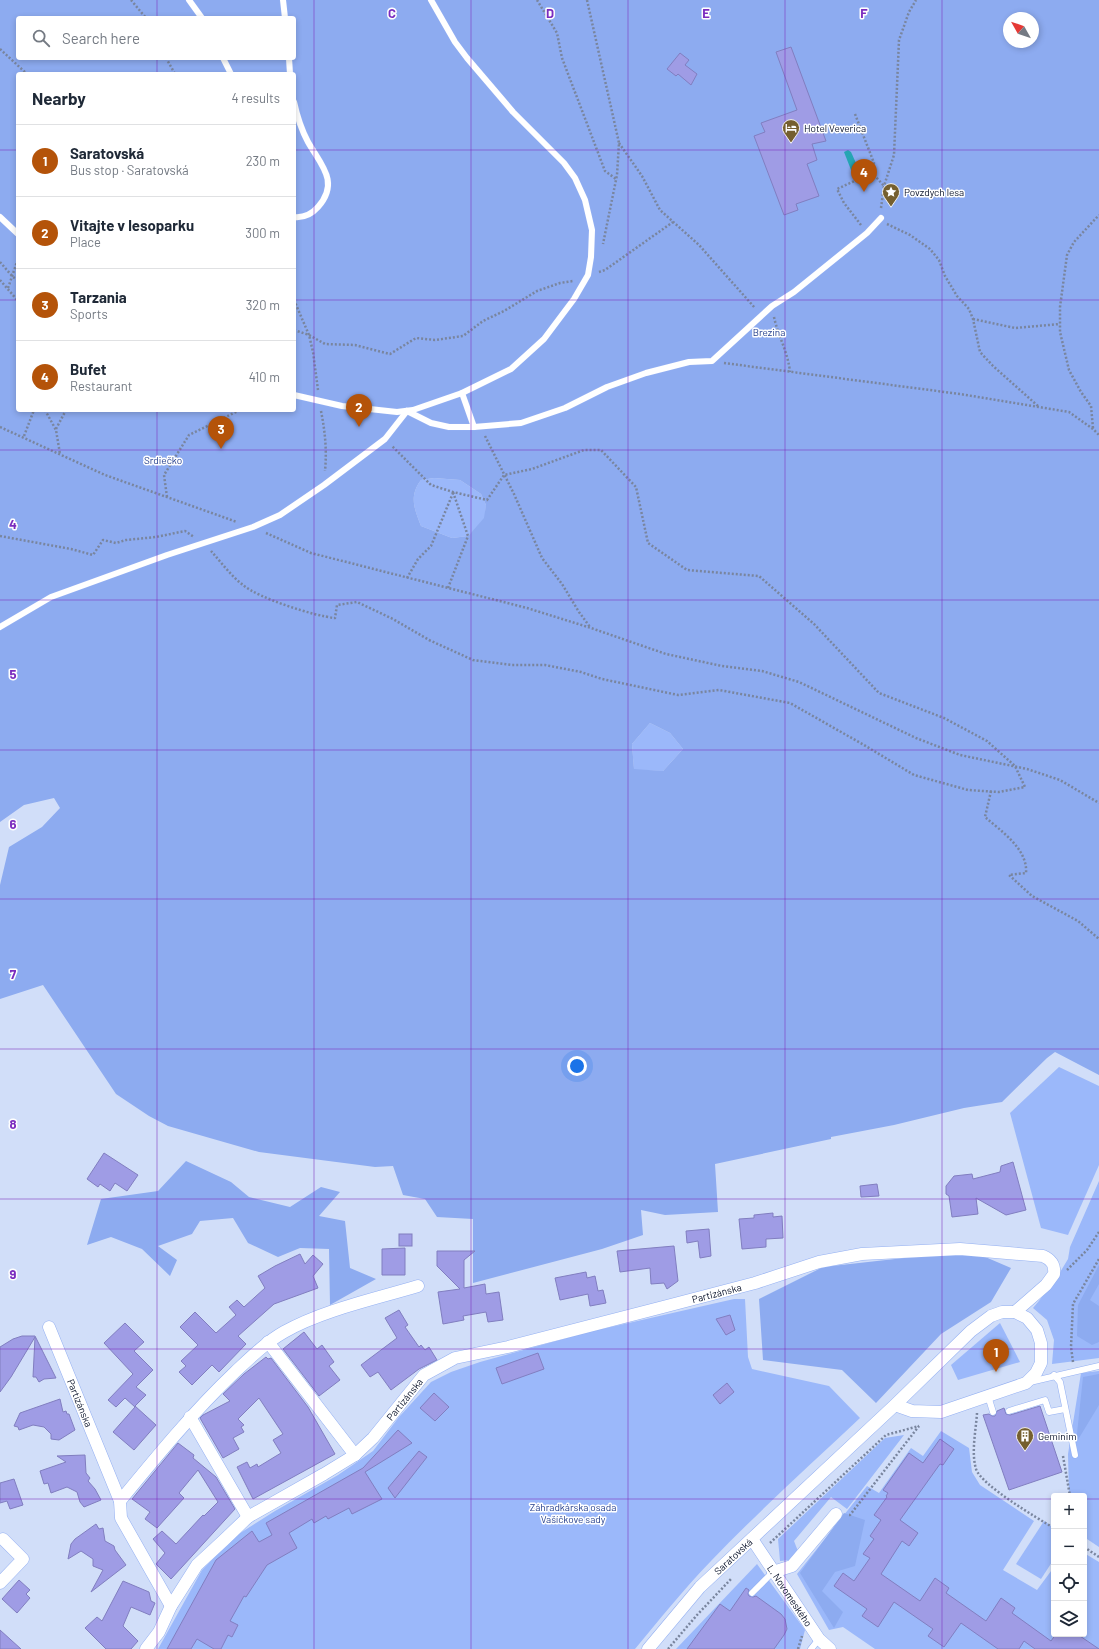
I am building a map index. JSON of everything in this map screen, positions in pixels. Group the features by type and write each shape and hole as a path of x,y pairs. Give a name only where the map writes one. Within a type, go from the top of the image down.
{"street":[{"name":"Partizánska","path":"146,1649 159,1632 171,1606 197,1565 248,1517 355,1455 373,1438 424,1376 455,1358 516,1345 755,1283 819,1262 862,1254 960,1249 1043,1256 1049,1259 1053,1264 1054,1274"},
{"path":"895,1405 912,1412 941,1412 990,1400 1026,1383 1036,1373 1041,1363 1041,1343 1037,1330 1027,1318 1015,1312 1046,1284 1054,1274"},
{"path":"120,1501 190,1417 217,1389 268,1342 301,1324 342,1309 418,1286"},
{"name":"Saratovská","path":"648,1649 700,1587 895,1405 971,1331 991,1316 1002,1312 1015,1312"},
{"name":"Partizánska","path":"49,1327 120,1501 121,1518 171,1606"},
{"path":"268,1342 355,1455"},
{"path":"190,1417 248,1517"},
{"path":"773,1572 792,1566 836,1514"},
{"path":"0,1583 23,1559 3,1539"},
{"name":"L. Novomeského","path":"752,1539 819,1639 830,1649"}],"lane":[{"path":"189,0 201,16"},
{"path":"283,0 285,16"},
{"path":"296,395 359,409 388,412 407,411 462,393 511,369 544,340 574,300 588,275 591,257 592,230 585,200 575,178 564,163 513,112 467,58 455,42 431,0"},
{"path":"224,60 230,72"},
{"path":"289,60 290,72"},
{"path":"296,109 307,141 325,168 329,183 322,202 314,212 302,218 296,217"},
{"path":"0,217 16,232"},
{"path":"407,411 431,423 449,427 474,427 521,423 565,408 606,386 646,373 689,362 712,361 772,306 794,292 867,233 881,218"},
{"path":"462,393 474,427"},
{"path":"0,627 51,597 203,543 253,527 286,511 324,485 385,439 407,411"},
{"path":"1026,1383 1054,1375 1099,1366"},
{"path":"1054,1375 1060,1382 1075,1455"},
{"path":"990,1400 993,1412"},
{"path":"1009,1411 1045,1400 1049,1412 1065,1409"},
{"path":"752,1593 773,1572"},
{"path":"811,1649 819,1639"}],"path":[{"path":"131,0 144,16"},
{"path":"537,0 557,32 562,58 605,171 616,179"},
{"path":"587,0 619,143 616,179 605,237 601,249"},
{"path":"916,0 909,12 899,40 894,156 881,199 881,218 891,227 910,235 930,249 939,260 945,276 953,290 968,309 973,320 980,352 993,366 1038,406"},
{"path":"0,48 25,72"},
{"path":"167,60 174,72"},
{"path":"855,114 874,163 869,169 884,186"},
{"path":"619,143 642,176 660,210 699,245 762,316"},
{"path":"867,233 844,203 837,189 872,173"},
{"path":"1093,429 1091,406 1080,392 1069,370 1060,332 1060,306 1067,255 1074,242 1099,215"},
{"path":"296,331 309,335 325,344 355,345 390,354 416,338 435,340 463,336 483,321 504,312 537,292 560,283 574,281 605,270 673,222"},
{"path":"0,262 16,279"},
{"path":"8,288 16,266"},
{"path":"0,280 16,298"},
{"path":"772,306 776,327 789,359 790,372"},
{"path":"973,320 1015,328 1060,324"},
{"path":"712,361 908,386 1038,406 1069,412 1099,435"},
{"path":"24,436 33,412"},
{"path":"46,412 56,430 60,454"},
{"path":"56,430 65,412"},
{"path":"167,497 164,475 189,435 236,412"},
{"path":"0,426 105,475 253,527 311,553 527,608 666,654 722,666 762,671 799,682 916,738 960,755 1027,768 1060,780 1099,803"},
{"path":"474,427 486,438 542,558 562,584 579,612 591,628"},
{"path":"0,536 72,549 93,556 103,540 116,543 126,540 156,537 185,531 203,543 243,586 267,598 323,617 335,618 337,605 357,602 394,619 429,640 473,660 512,666 545,665 678,695 719,690 790,703 914,775 968,790 999,792 1025,787 1015,766 987,741 944,718 879,693 814,624 759,576 687,570 648,543 636,487 601,450 584,450 532,469 504,474 487,500 453,492 432,485 385,439"},
{"path":"407,578 418,559 431,546 453,492"},
{"path":"448,588 468,536 453,492"},
{"path":"990,791 985,817 1015,843 1027,866 1026,873 1010,874 1032,896 1078,921 1099,939"},
{"path":"1054,1274 1061,1275 1076,1262 1087,1250 1099,1232"},
{"path":"1075,1371 1071,1348 1073,1304 1099,1259"},
{"path":"990,1400 978,1407 974,1451 976,1469 983,1480 993,1488 1051,1526"},
{"path":"760,1552 886,1435 919,1426 850,1515 836,1514"},
{"path":"1063,1454 1070,1493"},
{"path":"1087,1549 1099,1557"},
{"path":"668,1649 696,1615 732,1577"}],"green space":[{"name":"Brezina","path":"0,0 1099,0 1099,1075 1055,1052 1002,1102 964,1108 894,1125 831,1137 831,1139 715,1164 718,1212 665,1215 641,1210 643,1235 602,1249 473,1283 473,1219 437,1217 425,1199 403,1195 393,1166 375,1167 259,1152 168,1126 149,1116 116,1094 43,985 0,999 0,885 9,847 42,827 60,808 54,798 24,805 0,822","holes":["434,478 460,480 481,494 486,505 484,518 468,536 452,538 421,526 415,508 415,491 421,480","650,723 670,733 683,749 663,771 634,769 632,744"]},
{"path":"434,478 460,480 481,494 486,505 485,518 468,536 452,538 421,526 415,508 415,491 421,480"},
{"path":"650,723 670,733 683,749 663,771 634,770 632,744"},
{"path":"1059,1067 1099,1086 1099,1165 1068,1235 1041,1228 1010,1113"},
{"path":"186,1161 231,1182 249,1197 290,1207 321,1187 340,1192 319,1216 345,1221 350,1268 376,1279 330,1305 329,1249 300,1248 278,1257 248,1243 233,1218 200,1221 192,1234 158,1246 177,1260 170,1276 142,1249 111,1237 87,1245 101,1199 158,1191"},
{"path":"1099,1181 1099,1358 1052,1364 1054,1340 1047,1320 1033,1308 1053,1284 1068,1259 1070,1247"},
{"path":"976,1253 1011,1268 991,1302 941,1334 876,1403 842,1370 763,1360 759,1299 823,1267 904,1258"},
{"path":"1099,1265 1099,1284 1090,1300 1099,1306 1099,1342 1092,1345 1077,1336 1078,1305"},
{"name":"Záhradkárska osada Vašíčkove sady","path":"734,1299 745,1299 748,1357 752,1369 829,1386 860,1418 729,1542 682,1593 635,1649 158,1649 202,1570 234,1537 275,1511 338,1475 373,1451 399,1417 431,1382 451,1372 480,1362 589,1332"},
{"path":"1000,1323 1020,1362 958,1380 951,1365"},
{"path":"1099,1371 1099,1547 1087,1539 1087,1493 1069,1493 1068,1454 1081,1373"},
{"path":"1099,1374 1099,1405 1076,1443 1083,1377"},
{"path":"941,1431 969,1448 972,1472 980,1485 1034,1521 1003,1570 1037,1590 1051,1571 1051,1637 1087,1637 1087,1555 1099,1562 1099,1649 875,1649 843,1627 829,1630 797,1574 867,1486 879,1493 911,1448 923,1456"},
{"path":"904,1435 847,1509 831,1497 794,1541 801,1559 780,1561 778,1539 885,1438"},
{"path":"844,1513 865,1520 855,1566 835,1572 822,1591 843,1612 834,1628 800,1573"},
{"path":"1044,1521 1051,1526 1051,1564 1041,1579 1016,1564"},
{"path":"757,1564 805,1630 800,1649 676,1649"}],"shaded area":[{"path":"848,150 851,152 860,172 856,177 853,175 844,152"}],"building":[{"path":"791,47 826,141 812,144 817,160 807,164 819,196 796,204 798,210 784,215 754,136 765,132 761,123 797,110 776,52"},
{"path":"680,53 689,60 685,65 697,74 691,85 678,74 676,76 667,69"},
{"path":"104,1153 138,1175 127,1191 115,1183 110,1191 100,1184 98,1187 87,1179"},
{"path":"1013,1162 1026,1210 1006,1215 976,1198 978,1214 952,1217 949,1196 946,1194 946,1186 954,1176 972,1174 973,1179 1000,1172 1001,1166"},
{"path":"877,1184 879,1196 861,1197 860,1186"},
{"path":"773,1213 773,1217 782,1216 783,1238 766,1239 766,1247 742,1249 739,1219 754,1218 754,1215"},
{"path":"709,1229 711,1256 700,1258 698,1241 687,1243 686,1231"},
{"path":"399,1234 412,1234 412,1246 399,1246"},
{"path":"674,1246 678,1281 667,1289 664,1283 651,1284 650,1268 620,1272 617,1251"},
{"path":"405,1248 405,1275 382,1275 382,1249"},
{"path":"437,1251 475,1251 464,1260 464,1288 485,1284 486,1294 499,1292 503,1320 488,1322 486,1312 463,1316 464,1320 443,1324 438,1292 460,1289 437,1266"},
{"path":"300,1254 305,1264 313,1255 323,1264 313,1276 318,1288 274,1304 238,1336 246,1344 219,1372 212,1365 192,1385 179,1372 186,1366 181,1361 198,1345 180,1327 195,1312 216,1333 236,1315 229,1307 237,1300 244,1307 265,1288 258,1276"},
{"path":"586,1272 587,1278 595,1276 598,1291 603,1290 606,1303 590,1306 588,1294 560,1300 555,1278"},
{"path":"399,1310 408,1325 405,1327 419,1347 421,1345 425,1350 429,1347 437,1360 419,1369 391,1390 378,1372 370,1377 361,1365 397,1338 385,1318"},
{"path":"730,1315 735,1330 726,1335 716,1319"},
{"path":"125,1323 144,1342 134,1351 153,1370 136,1387 146,1395 135,1406 156,1425 134,1450 113,1432 135,1407 125,1398 116,1407 108,1400 133,1374 104,1343"},
{"path":"304,1332 317,1349 322,1345 334,1362 329,1366 340,1380 319,1396 283,1349"},
{"path":"22,1336 35,1336 56,1378 44,1379 39,1382 36,1377 33,1377 35,1337 11,1377 0,1392 0,1347 13,1339"},
{"path":"538,1353 544,1369 502,1384 496,1368"},
{"path":"266,1357 268,1359 271,1358 308,1407 335,1454 253,1499 237,1467 247,1462 250,1468 257,1464 258,1467 281,1453 273,1440 283,1434 259,1398 238,1419 244,1425 241,1427 244,1432 233,1438 239,1449 223,1458 200,1418 230,1401 223,1394 244,1374"},
{"path":"727,1383 734,1392 720,1404 713,1395"},
{"path":"434,1393 449,1407 435,1421 420,1408"},
{"path":"60,1399 63,1412 66,1411 67,1414 69,1414 75,1430 59,1440 51,1439 51,1434 44,1427 33,1425 19,1430 18,1427 14,1426 20,1413"},
{"name":"Geminim","path":"1040,1406 1062,1472 1009,1490 983,1415 989,1414 995,1416 997,1411 1004,1408 1006,1414 1010,1415"},
{"path":"398,1430 412,1443 365,1472 382,1499 352,1514 349,1508 328,1519 326,1516 314,1523 312,1519 289,1533 297,1548 267,1565 246,1597 244,1596 230,1621 238,1625 232,1637 228,1635 221,1649 214,1649 197,1639 191,1649 167,1649 216,1560 252,1531 259,1542 272,1535 266,1523 363,1468"},
{"path":"940,1439 954,1449 943,1465 940,1464 900,1520 918,1533 909,1546 902,1541 881,1574 920,1601 935,1578 949,1588 946,1593 986,1621 1001,1598 1015,1608 1012,1613 1051,1641 1054,1637 1081,1637 1099,1649 1035,1649 1024,1641 1019,1649 998,1649 961,1623 944,1647 928,1636 933,1629 894,1602 878,1627 862,1616 867,1609 834,1586 843,1573 854,1581 870,1558 863,1554 874,1539 870,1536 881,1520 874,1515 887,1497 886,1496 888,1493 883,1490 909,1453 923,1463"},
{"path":"178,1443 194,1455 193,1458 216,1477 235,1509 171,1579 156,1564 165,1553 153,1539 162,1531 176,1544 203,1515 204,1516 218,1502 198,1470 179,1493 184,1498 157,1528 145,1519 150,1512 132,1499"},
{"path":"419,1451 427,1457 395,1498 388,1488"},
{"path":"85,1455 86,1473 90,1478 88,1481 95,1489 101,1500 84,1507 80,1502 77,1492 67,1487 51,1493 48,1483 44,1484 40,1471 66,1462 57,1456"},
{"path":"14,1479 23,1505 10,1509 7,1501 0,1503 0,1483"},
{"path":"96,1524 99,1529 103,1528 105,1541 114,1546 115,1550 126,1565 91,1592 103,1570 93,1566 93,1559 81,1551 68,1559 71,1544 75,1539"},
{"path":"19,1580 30,1590 26,1594 30,1598 17,1613 2,1599"},
{"path":"123,1581 149,1592 151,1601 155,1603 150,1615 131,1607 123,1626 138,1641 131,1649 106,1649 85,1628 97,1617 102,1621"},
{"path":"746,1588 749,1590 749,1596 756,1596 781,1614 785,1619 787,1629 774,1649 687,1649 720,1604 730,1611"},
{"path":"0,1630 21,1649 0,1649"}],"place":[{"name":"Hotel Veverica","path":"791,143"},
{"name":"Bufet","path":"864,192"},
{"name":"Povzdych lesa","path":"891,207"},
{"name":"Vitajte v lesoparku","path":"359,427"},
{"name":"Tarzania","path":"221,449"},
{"name":"Saratovská","path":"996,1372"},
{"name":"Geminim","path":"1025,1451"}],"park label":[{"name":"Srdiečko","path":"163,460"}]}
